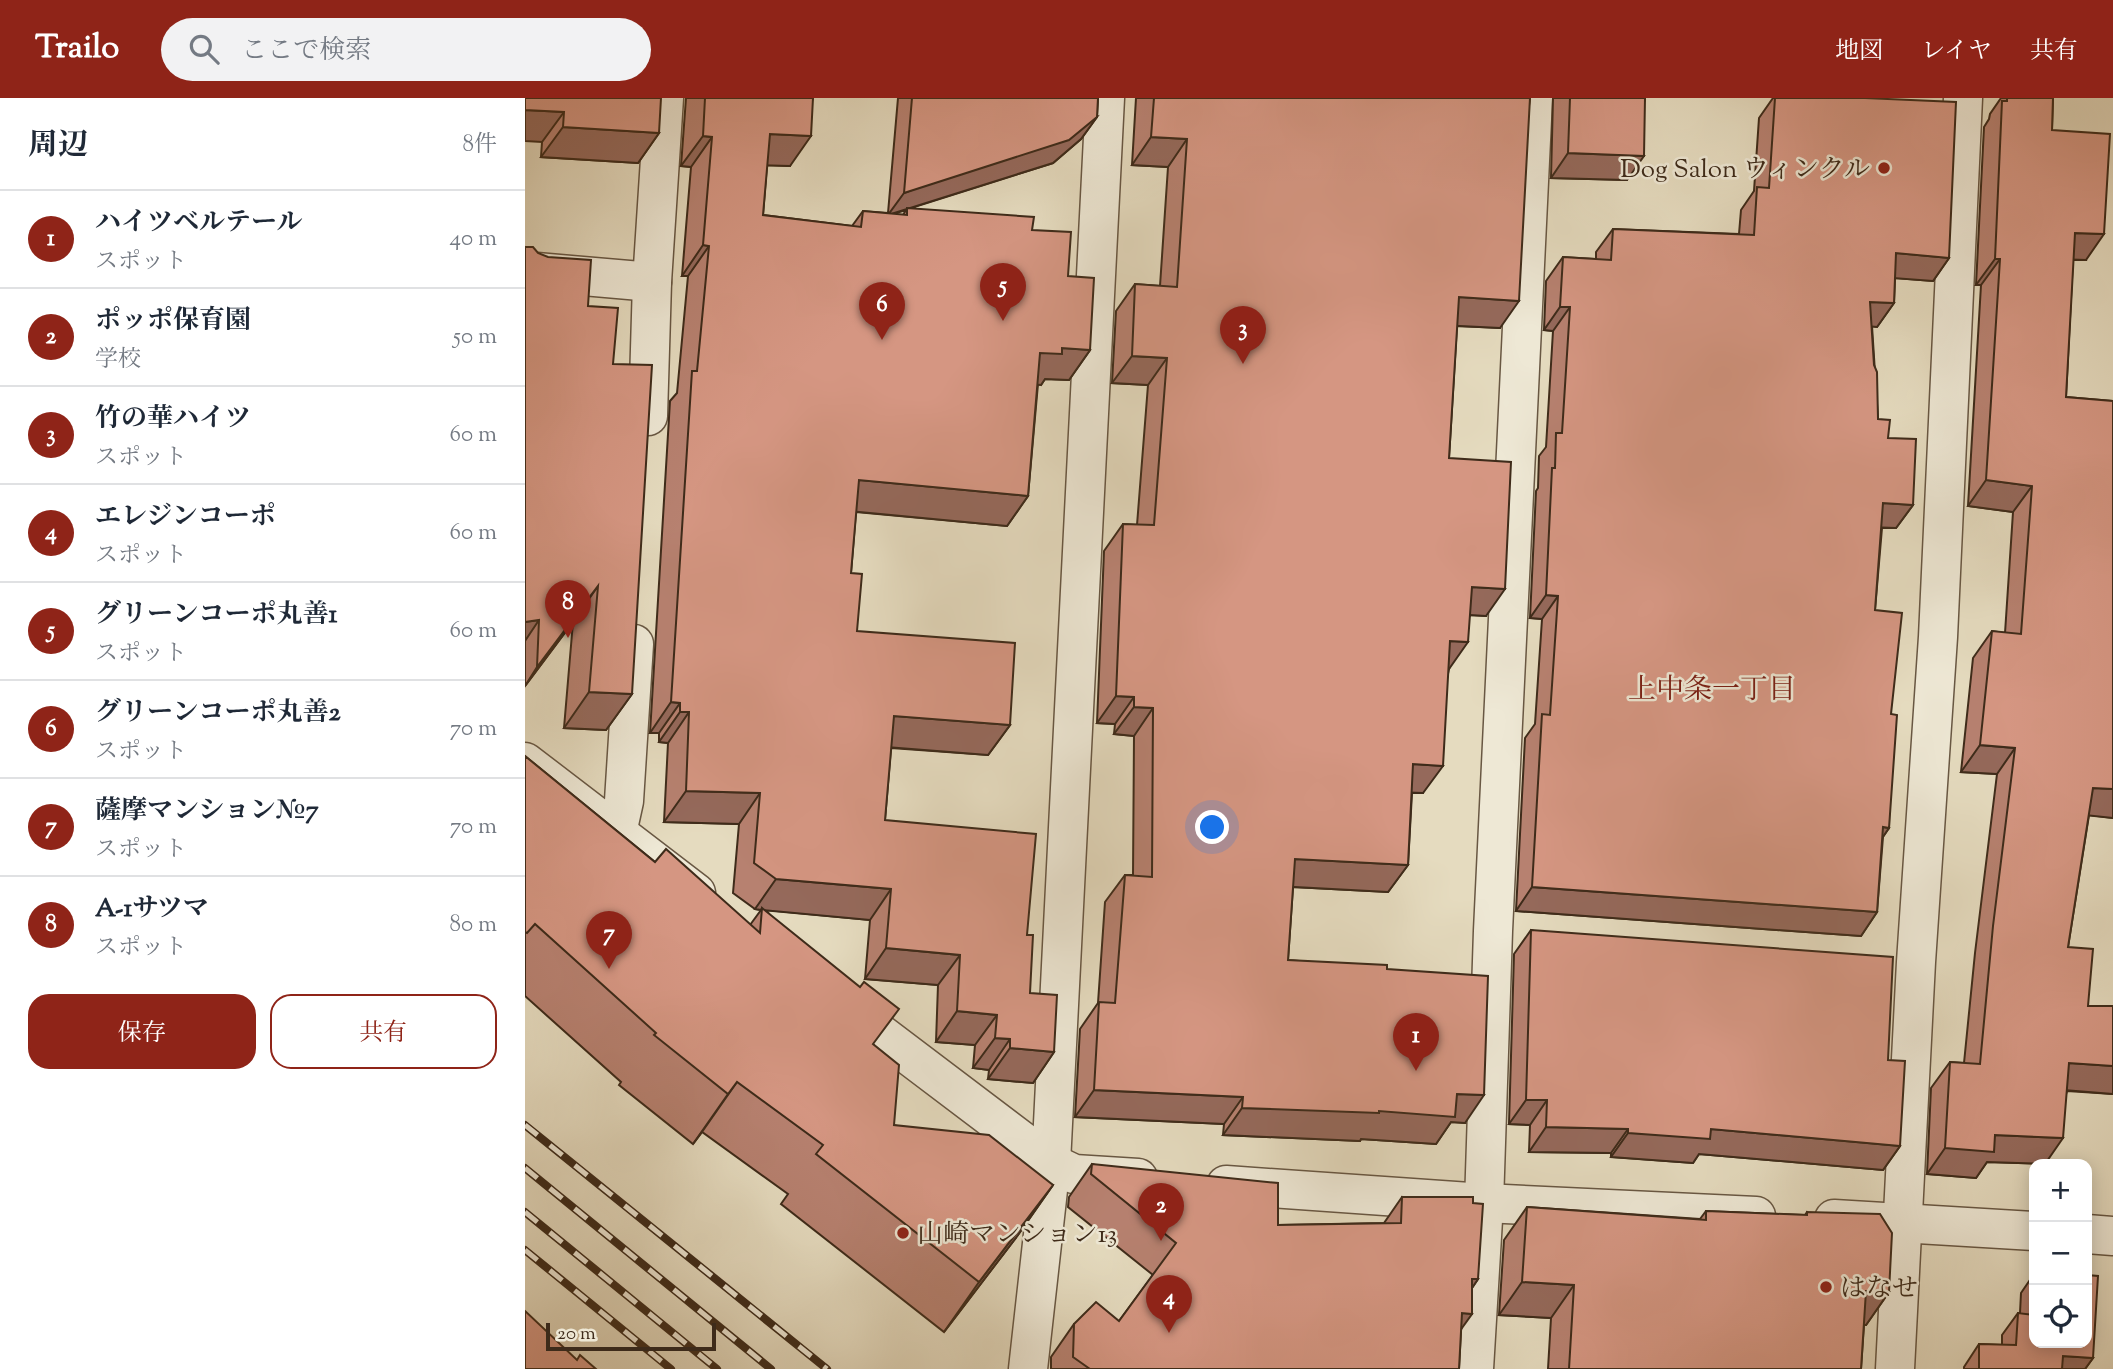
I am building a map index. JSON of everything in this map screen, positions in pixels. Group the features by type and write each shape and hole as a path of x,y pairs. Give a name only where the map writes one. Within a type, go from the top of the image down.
{"street":[{"path":"646,445 652,282 664,98"},
{"path":"1028,1369 1051,1163 1105,98"},
{"path":"1474,1369 1484,1203 1507,932 1526,214 1533,98"},
{"path":"1895,1369 1916,962 1938,637 1963,98"},
{"path":"525,271 652,282"},
{"path":"617,833 624,801 636,609"},
{"path":"525,762 728,918"},
{"path":"1875,959 1916,962"},
{"path":"817,985 1051,1163 1074,1174 1484,1203 1902,1222 2029,1231"},
{"path":"2092,1234 2113,1236"}],"building":[{"path":"525,98 661,98 659,133 563,127 564,112 525,110"},
{"path":"705,98 813,98 811,136 770,134 763,215 861,227 863,211 907,215 907,208 1034,217 1032,230 1071,232 1068,276 1094,278 1090,350 1062,348 1062,354 1040,353 1028,496 859,480 851,573 862,574 857,631 1015,643 1010,725 894,716 885,820 1036,834 1027,935 1033,935 1030,993 1057,995 1054,1052 1010,1048 1010,1039 995,1038 997,1015 957,1011 960,955 886,948 891,889 776,879 754,863 760,793 686,791 689,712 680,712 680,703 671,702 692,371 697,371 709,246 703,245 712,137 703,136"},
{"path":"912,98 1098,98 1097,117 1069,140 904,193"},
{"path":"1154,98 1530,98 1519,301 1459,297 1449,458 1511,462 1505,589 1472,587 1468,642 1450,641 1443,766 1413,764 1408,865 1295,859 1288,960 1387,965 1387,969 1488,976 1484,1095 1457,1094 1455,1117 1379,1111 1242,1108 1243,1097 1094,1090 1099,1002 1115,1003 1125,875 1152,877 1153,708 1134,707 1134,697 1116,696 1123,524 1154,525 1167,358 1132,356 1135,284 1177,287 1187,139 1151,137"},
{"path":"1570,98 1645,98 1644,156 1568,153"},
{"path":"1775,98 1956,102 1949,258 1896,253 1894,303 1870,302 1874,365 1877,372 1878,419 1890,420 1888,438 1916,439 1913,505 1883,503 1875,610 1902,613 1891,714 1897,715 1889,828 1883,827 1877,912 1532,887 1542,714 1550,715 1558,596 1546,595 1552,468 1555,468 1556,433 1562,433 1570,307 1560,307 1563,257 1611,260 1613,229 1754,235 1757,187 1769,188"},
{"path":"2007,98 2053,98 2052,130 2110,134 2104,234 2075,233 2066,397 2113,401 2113,789 2093,788 2068,947 2093,949 2088,1006 2113,1006 2113,1066 2069,1063 2063,1138 1995,1135 1994,1152 1945,1148 1950,1062 1980,1064 1993,926 2015,748 1980,745 1992,631 2021,634 2032,486 1986,480 2000,259 1995,259 2002,101 2007,101"},
{"path":"525,247 533,247 538,253 548,257 591,260 588,306 618,308 613,364 652,365 632,694 589,692 598,586 537,667 539,620 525,622"},
{"path":"525,756 655,862 666,849 760,933 762,908 860,987 864,982 899,1009 873,1044 899,1065 894,1125 989,1135 1053,1185 979,1282 816,1154 823,1145 737,1082 728,1094 654,1035 656,1033 535,924 525,932"},
{"path":"1531,930 1893,957 1888,1060 1905,1061 1900,1146 1711,1129 1710,1139 1628,1133 1628,1129 1546,1127 1547,1100 1526,1100"},
{"path":"1092,1164 1278,1183 1278,1225 1401,1223 1402,1197 1473,1197 1473,1203 1483,1204 1478,1279 1472,1279 1472,1314 1462,1313 1459,1369 1090,1369 1073,1357 1074,1324 1096,1302 1119,1321 1176,1243 1091,1174"},
{"path":"1527,1207 1706,1220 1706,1211 1807,1215 1807,1212 1880,1214 1892,1233 1889,1292 1866,1291 1861,1369 1569,1369 1574,1285 1522,1282"},
{"path":"2092,1275 2098,1276 2093,1358 2063,1356 2062,1369 1979,1369 1979,1344 2016,1345 2018,1313 2029,1314 2029,1348 2092,1348"},
{"path":"525,1311 577,1360 580,1355 596,1369 525,1369"}],"railway":[{"path":"525,1125 827,1369"},
{"path":"525,1168 771,1369"},
{"path":"525,1212 717,1369"},
{"path":"525,1250 671,1369"}],"place":[{"name":"Dog Salon ウィンクル","path":"1884,168"},
{"name":"グリーンコーポ丸善1","path":"1003,321"},
{"name":"グリーンコーポ丸善2","path":"882,340"},
{"name":"竹の華ハイツ","path":"1243,364"},
{"name":"A-1サツマ","path":"568,638"},
{"name":"薩摩マンション№7","path":"609,969"},
{"name":"ハイツベルテール","path":"1416,1071"},
{"name":"山崎マンション13","path":"903,1233"},
{"name":"ポッポ保育園","path":"1161,1241"},
{"name":"はなせ","path":"1826,1287"},
{"name":"エレジンコーポ","path":"1169,1333"}],"district":[{"name":"上中条一丁目","path":"1712,688"}]}
